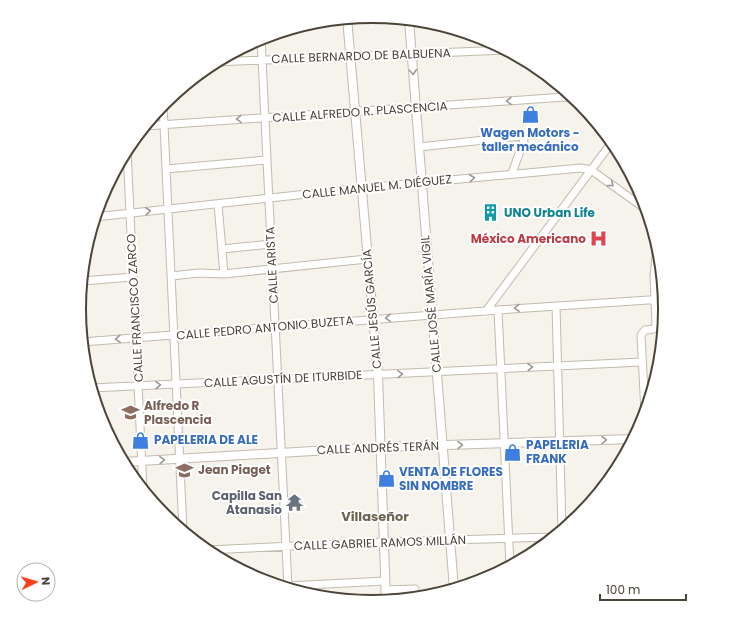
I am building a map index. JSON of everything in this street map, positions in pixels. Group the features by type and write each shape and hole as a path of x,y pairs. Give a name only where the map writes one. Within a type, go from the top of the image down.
{"street":[{"name":"CALLE JESÚS GARCÍA","path":"347,24 378,375 385,594"},
{"name":"CALLE JOSÉ MARÍA VIGIL","path":"409,25 454,583"},
{"name":"CALLE ARISTA","path":"261,46 288,582"},
{"name":"CALLE BERNARDO DE BALBUENA","path":"228,61 495,51"},
{"name":"CALLE ALFREDO R. PLASCENCIA","path":"153,126 564,97"},
{"path":"163,114 183,524"},
{"path":"419,147 522,136 524,140 512,173"},
{"path":"486,312 608,147"},
{"name":"CALLE FRANCISCO ZARCO","path":"128,160 132,277 143,481"},
{"path":"166,168 266,160"},
{"name":"CALLE MANUEL M. DIÉGUEZ","path":"101,216 512,173 581,168 592,170"},
{"path":"592,170 637,203"},
{"path":"218,204 224,274"},
{"path":"222,249 271,244"},
{"path":"171,276 199,273 224,274 367,259"},
{"path":"644,397 641,335 645,330 655,327 656,324 654,277 655,266"},
{"path":"88,281 132,277"},
{"name":"CALLE PEDRO ANTONIO BUZETA","path":"88,342 276,328 372,319 655,300"},
{"path":"556,306 562,523"},
{"path":"498,310 510,560"},
{"name":"CALLE AGUSTÍN DE ITURBIDE","path":"97,388 642,362"},
{"name":"CALLE ANDRÉS TERÁN","path":"130,462 381,447 505,444 627,438"},
{"name":"CALLE GABRIEL RAMOS MILLÁN","path":"217,550 384,542 544,537"},
{"path":"302,586 385,581"},
{"path":"385,590 415,589"}],"place":[{"name":"Wagen Motors - taller mecánico","path":"530,114"},
{"name":"UNO Urban Life","path":"491,213"},
{"name":"México Americano","path":"599,239"},
{"name":"Alfredo R Plascencia","path":"131,413"},
{"name":"PAPELERIA DE ALE","path":"141,440"},
{"name":"PAPELERIA FRANK","path":"513,452"},
{"name":"Jean Piaget","path":"185,470"},
{"name":"VENTA DE FLORES SIN NOMBRE","path":"386,479"},
{"name":"Capilla San Atanasio","path":"295,503"}],"district":[{"name":"Villaseñor","path":"375,516"}]}
